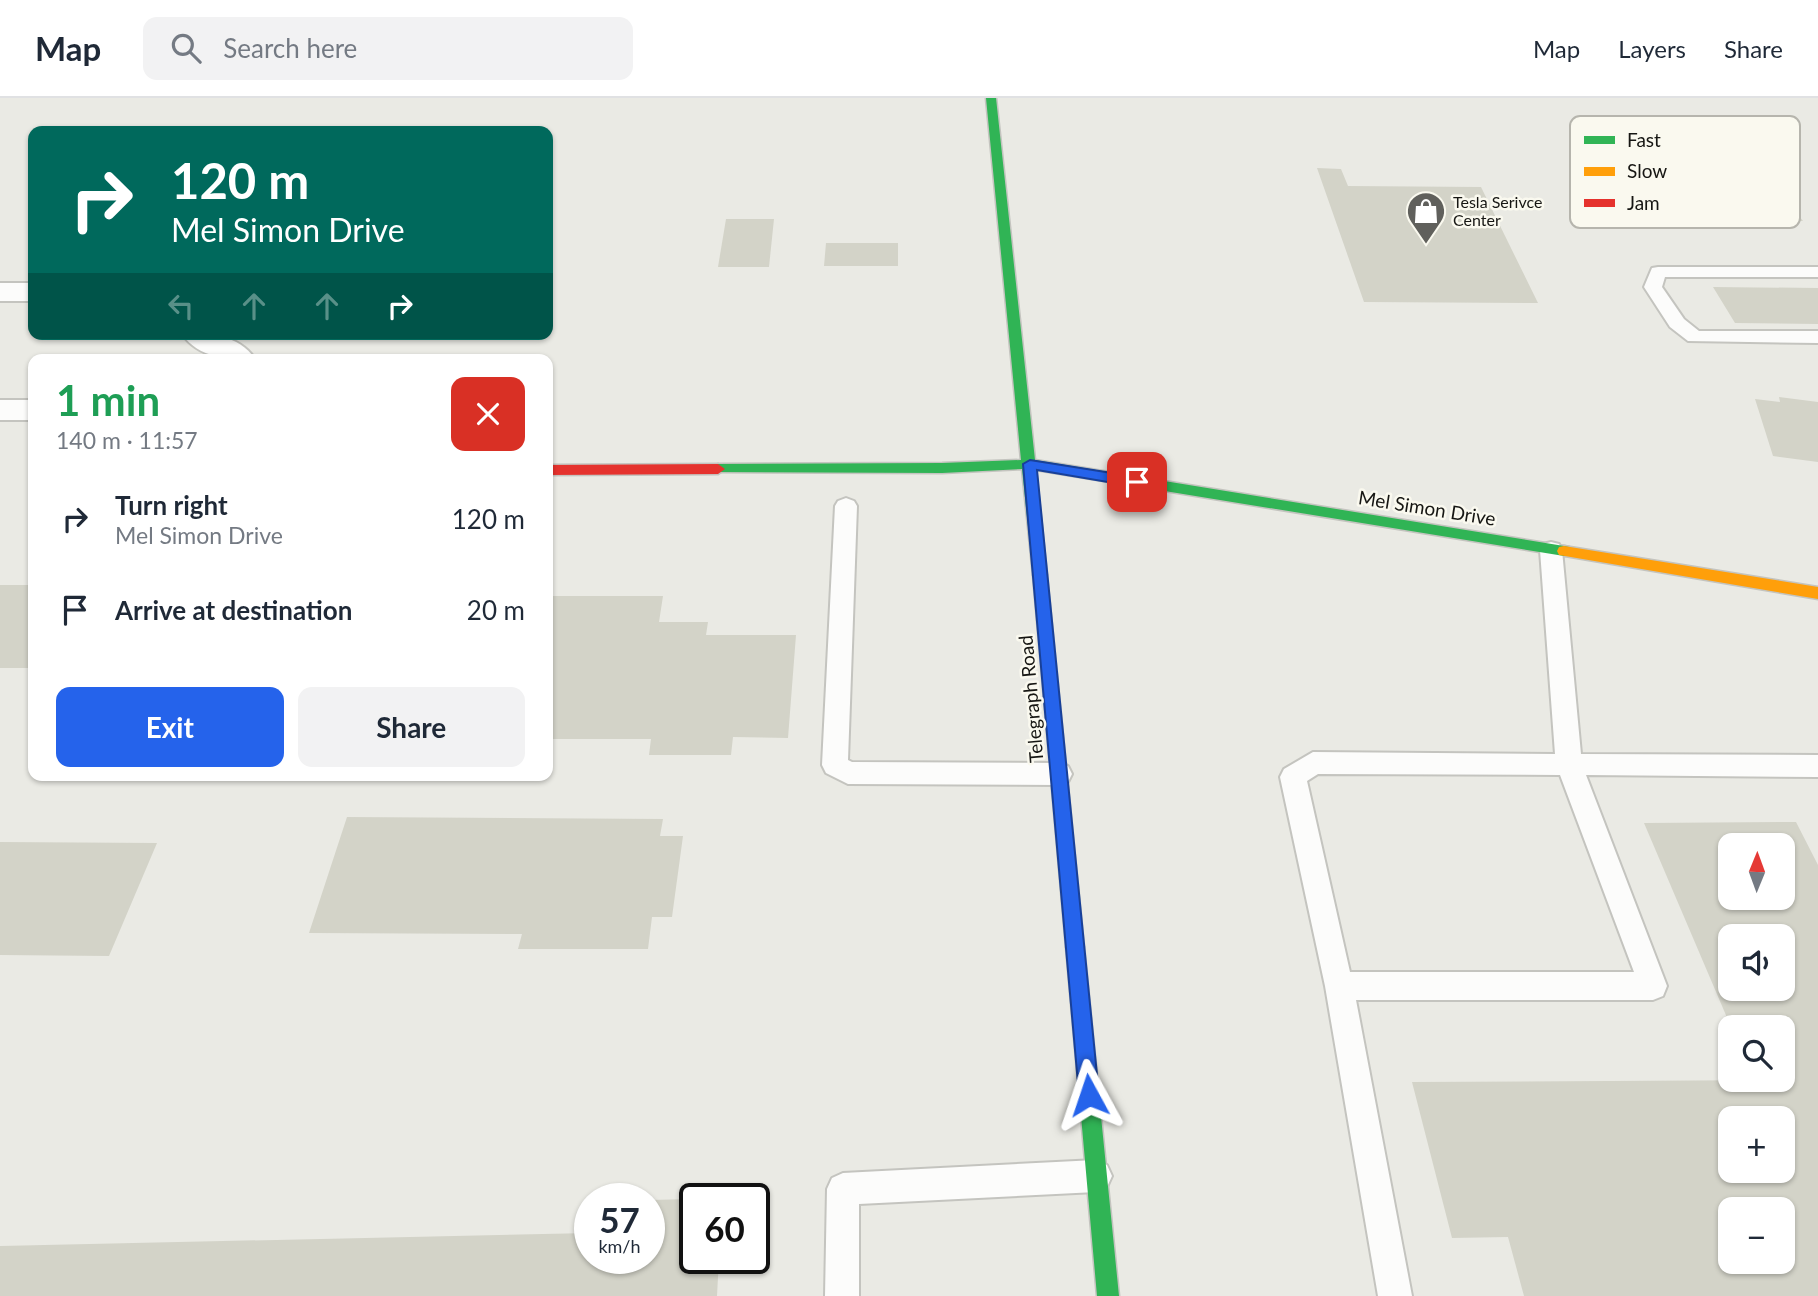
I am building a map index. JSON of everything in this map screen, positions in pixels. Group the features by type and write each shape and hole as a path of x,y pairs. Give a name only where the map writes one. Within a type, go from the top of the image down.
{"main road":[{"name":"Telegraph Road","path":"991,99 1030,464 1108,1296"},
{"name":"Mel Simon Drive","path":"553,470 942,468 1030,464 1818,593"}],"street":[{"path":"0,292 28,292"},
{"path":"207,340 231,354"},
{"path":"0,410 28,410"}],"lane":[{"path":"1818,272 1657,272 1653,287 1677,323 1695,337 1818,337"},
{"path":"846,506 835,765 848,773 1059,774"},
{"path":"1339,986 1653,986 1569,764 1551,550"},
{"path":"1395,1296 1339,986 1293,777 1313,763 1818,766"},
{"path":"842,1296 843,1189 1096,1176"}],"building":[{"name":"Tesla Serivce Center","path":"1317,168 1341,169 1348,186 1481,187 1538,303 1364,302"},
{"path":"726,219 774,219 769,267 718,267"},
{"path":"826,243 898,243 898,266 824,266"},
{"path":"1713,287 1818,288 1818,324 1735,323"},
{"path":"1779,397 1818,402 1818,462 1773,456 1755,399 1780,402"},
{"path":"0,585 28,585 28,668 0,668"},
{"path":"553,596 663,596 659,622 708,622 706,635 796,635 788,738 733,737 731,755 649,755 651,739 553,739"},
{"path":"347,817 663,819 660,836 683,836 672,917 652,917 648,949 518,949 522,934 309,933"},
{"path":"1796,822 1818,865 1818,1296 1524,1296 1508,1237 1452,1238 1412,1082 1718,1080 1718,1092 1795,1092 1795,1015 1726,1015 1720,1001 1795,1001 1795,924 1718,924 1718,997 1644,823"},
{"path":"0,842 157,843 109,956 0,955"},
{"path":"679,1199 679,1274 718,1274 717,1296 0,1296 0,1246 574,1233 574,1274 665,1274 665,1200"}],"traffic: fast":[{"path":"991,98 1040,575"},
{"path":"718,469 942,468 1030,464 1564,551"},
{"path":"1075,947 1108,1296"}],"traffic: slow":[{"path":"1564,551 1818,593"},
{"path":"1040,575 1075,947"}],"traffic: jam":[{"path":"553,470 718,469"}],"place":[{"name":"Tesla Serivce Center","path":"1426,245"}],"route":[{"path":"1089,1095 1030,464 1137,482"}]}
